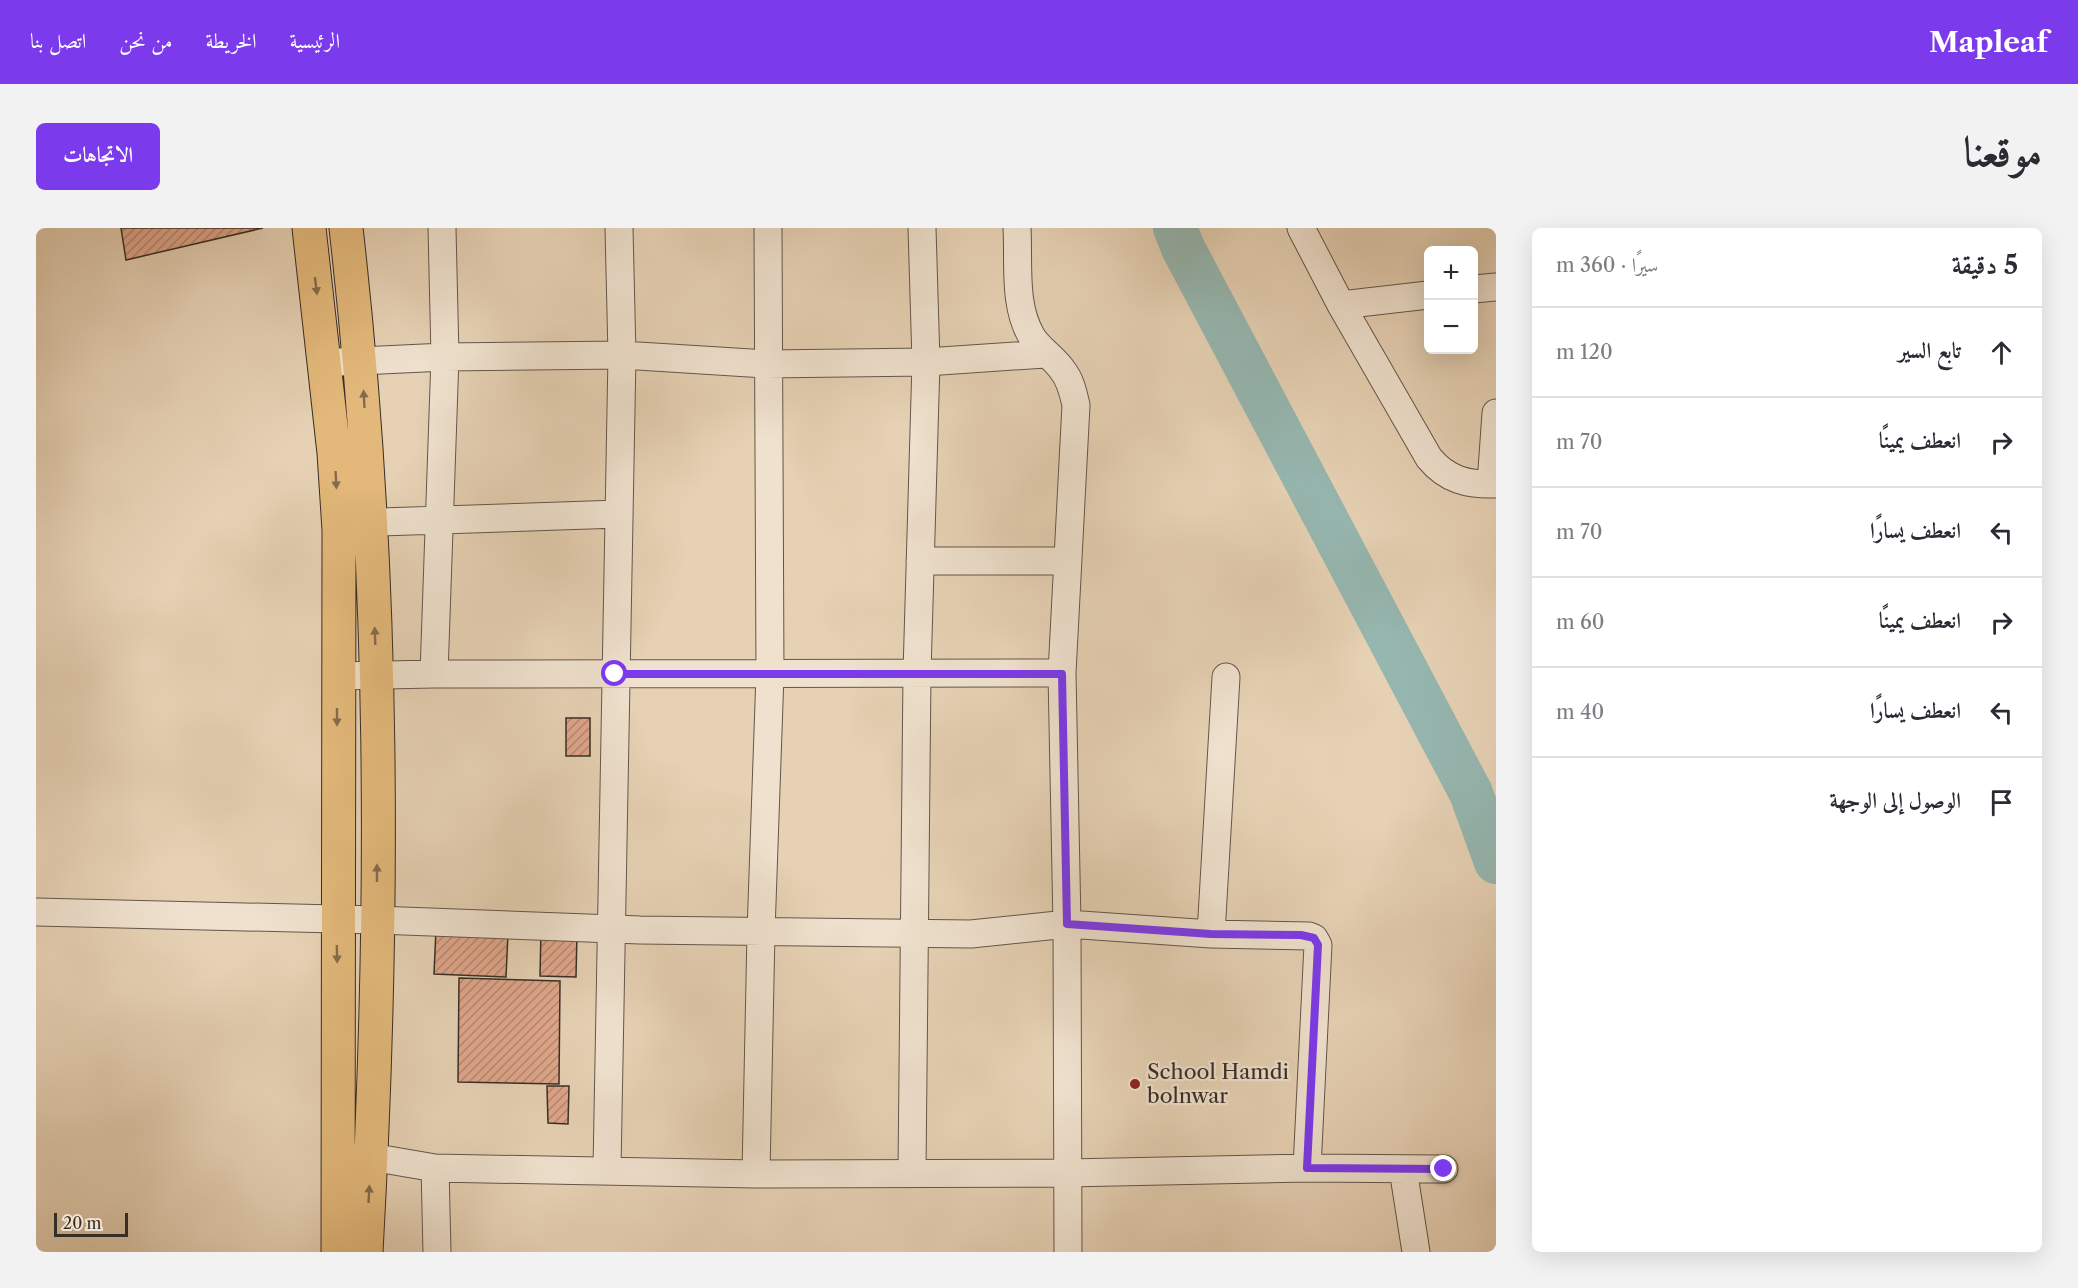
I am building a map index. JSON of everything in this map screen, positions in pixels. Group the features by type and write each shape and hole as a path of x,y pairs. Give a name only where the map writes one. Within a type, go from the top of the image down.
{"main road":[{"path":"309,228 325,362 338,523 336,919 338,1252"},
{"path":"346,228 362,362 376,677 378,920 366,1252"}],"street":[{"path":"434,674 445,357 442,228"},
{"path":"607,1169 622,355 619,228"},
{"path":"756,1174 770,674 766,364 768,228"},
{"path":"912,1172 917,673 926,362 922,228"},
{"path":"1017,228 1021,311 1031,335 1045,354 1063,369 1071,385 1076,405 1062,674 1067,924 1068,1252"},
{"path":"1301,228 1341,305 1429,458 1440,472 1464,482 1493,484 1496,413"},
{"path":"1478,289 1496,287"},
{"path":"1341,305 1424,295"},
{"path":"325,362 445,357 622,355 766,364 926,362 1045,354"},
{"path":"338,523 370,524 440,519 619,514"},
{"path":"920,561 1067,561"},
{"path":"337,676 1062,674"},
{"path":"1211,934 1226,676"},
{"path":"36,912 761,932 971,934 1067,924 1211,934 1301,935 1317,942 1307,1168"},
{"path":"339,1158 371,1157 435,1168 607,1169 756,1174 1068,1173 1307,1168 1444,1169"},
{"path":"435,1168 436,1252"},
{"path":"1403,1169 1416,1252"}],"building":[{"path":"121,228 263,228 126,260"},
{"path":"566,718 590,718 590,756 566,756"},
{"path":"436,929 508,933 506,977 434,974"},
{"path":"541,930 577,933 576,977 540,976"},
{"path":"459,978 560,981 559,1084 458,1082"},
{"path":"547,1086 569,1086 568,1124 548,1123"}],"waterway":[{"path":"1175,228 1183,248 1471,793 1496,862"}],"place":[{"name":"School Hamdi bolnwar","path":"1135,1084"}],"route":[{"path":"615,674 1062,674 1067,924 1211,934 1301,935 1314,938 1318,945 1307,1168 1444,1169"}]}
